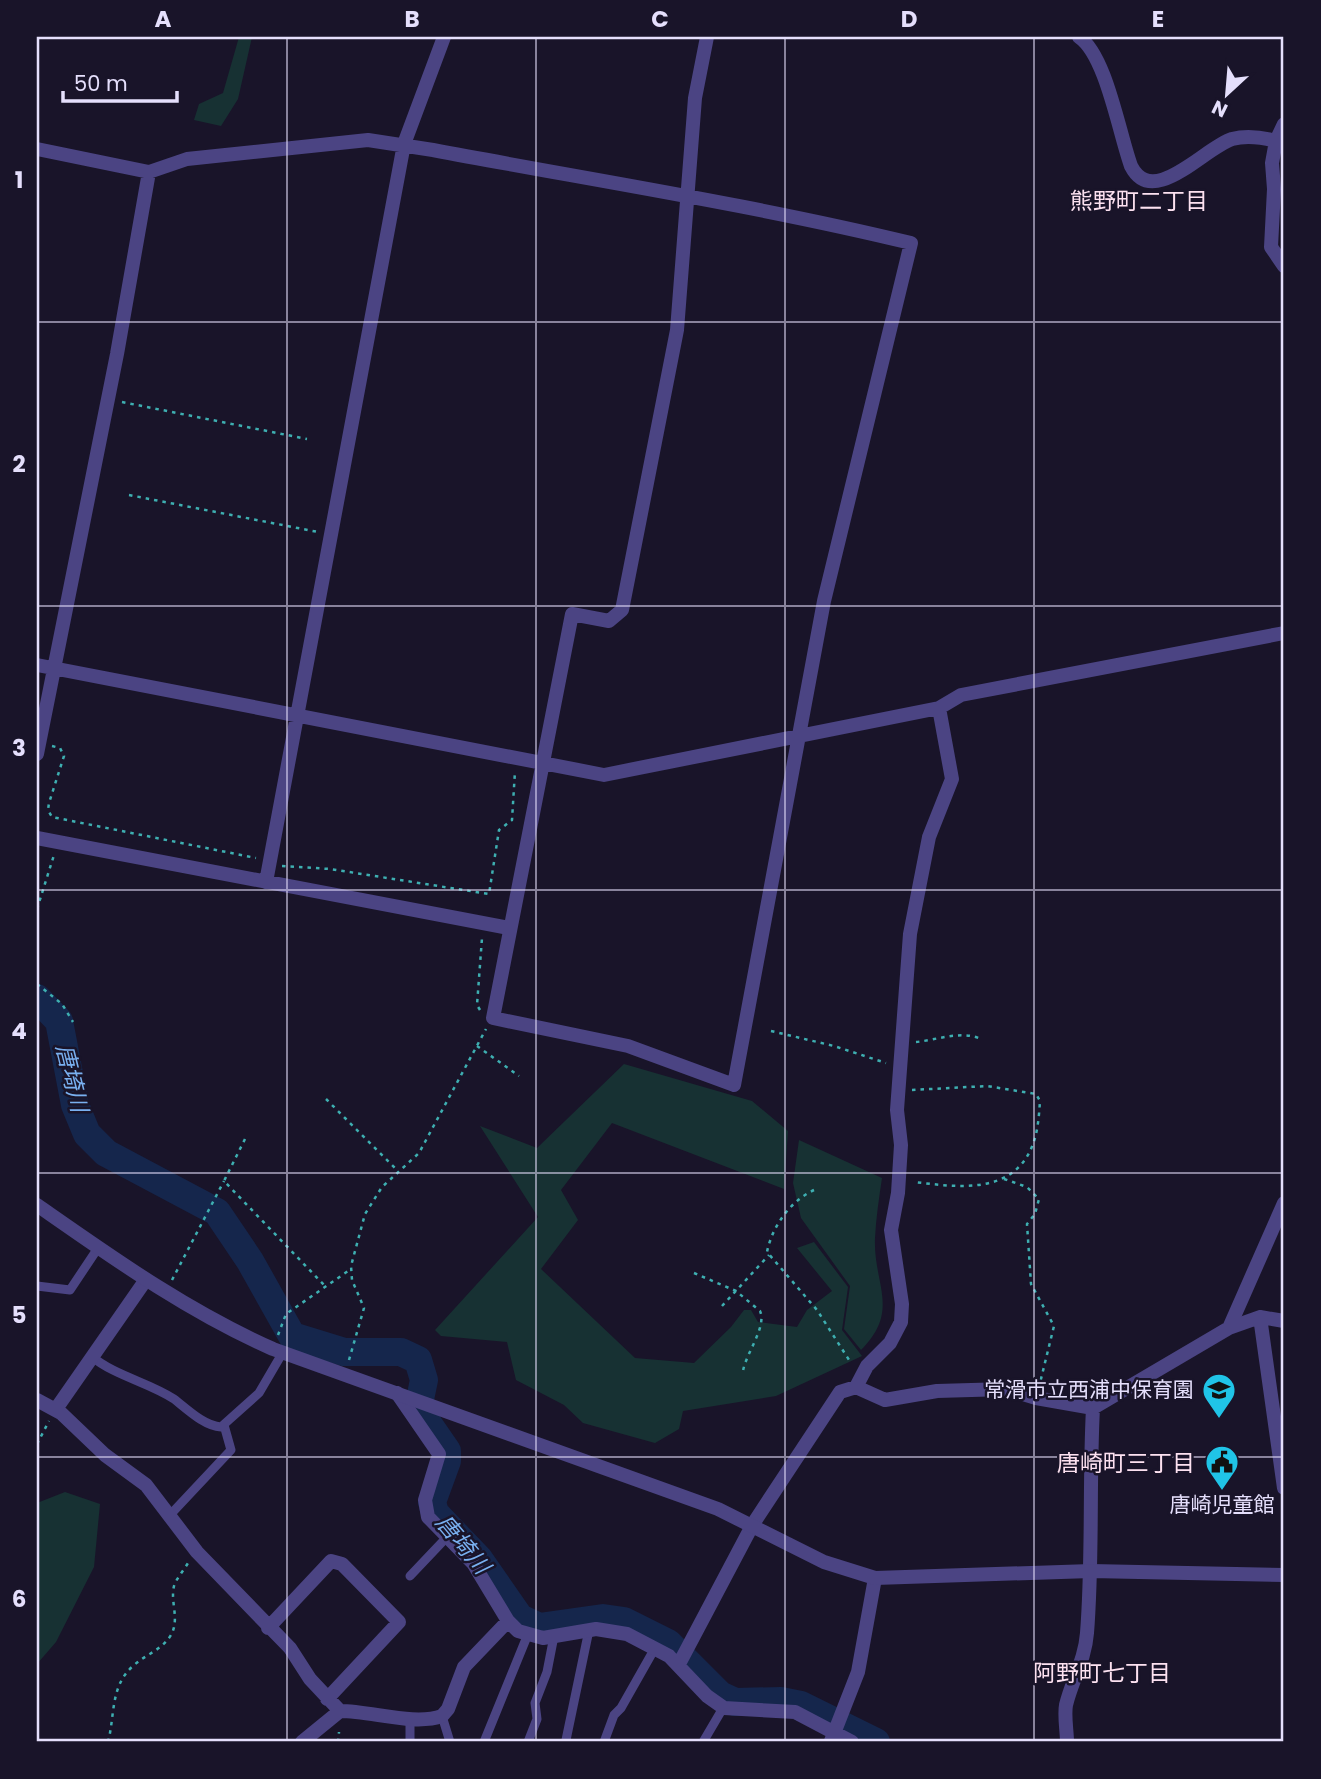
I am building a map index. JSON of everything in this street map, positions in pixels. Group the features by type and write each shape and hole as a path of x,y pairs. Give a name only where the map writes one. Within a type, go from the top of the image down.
{"street":[{"path":"266,882 404,144 444,37"},
{"path":"37,149 149,172 187,159 368,140 404,144 689,198 911,243 824,601 801,736 734,1084 628,1046 493,1018 572,614 609,621 622,610 677,330 689,198 695,98 707,37"},
{"path":"1079,37 1088,44 1103,79 1131,166 1145,180 1160,182 1234,138 1261,137 1276,141"},
{"path":"1284,124 1276,141 1272,163 1275,189 1271,247 1284,266"},
{"path":"38,748 149,172"},
{"path":"37,666 612,775 939,708 961,695 1284,633"},
{"path":"856,1387 867,1366 890,1343 901,1322 902,1304 891,1230 898,1193 900,1066 910,934 929,837 952,779 939,708"},
{"path":"37,838 509,928"},
{"path":"1230,1328 1284,1203"},
{"path":"37,1205 145,1281 225,1328 278,1350 753,1524 824,1562 875,1578 1091,1571 1284,1575"},
{"path":"56,1409 145,1281"},
{"path":"1260,1317 1284,1488"},
{"path":"679,1664 753,1524 839,1392 856,1387 885,1400 937,1391 1006,1389 1036,1398 1093,1408 1230,1328 1260,1317 1284,1321"},
{"path":"397,1393 439,1454 425,1508 428,1517 473,1563 508,1621 528,1634 543,1638 589,1630 611,1630 627,1634 679,1664 707,1696 723,1708 732,1711 796,1712 852,1742"},
{"path":"37,1400 56,1409 105,1455 146,1485 196,1551 290,1648 327,1699 340,1711 410,1719 442,1716 448,1709 464,1667 508,1621"},
{"path":"1067,1742 1066,1707 1082,1666 1087,1637 1091,1571 1089,1487 1093,1408"},
{"path":"268,1628 331,1561 342,1564 400,1622 327,1699"},
{"path":"835,1731 858,1672 875,1578"},
{"path":"302,1742 340,1711"}],"lane":[{"path":"37,1286 70,1290 98,1248"},
{"path":"91,1356 114,1371 170,1397 215,1426 224,1425 259,1393 278,1350"},
{"path":"170,1515 231,1450 224,1425"},
{"path":"410,1576 447,1537"},
{"path":"566,1740 589,1630"},
{"path":"484,1742 528,1634"},
{"path":"528,1742 537,1719 535,1703 547,1672 554,1636"},
{"path":"604,1742 614,1715 621,1708 655,1648"},
{"path":"703,1742 723,1708"},
{"path":"442,1716 450,1740 460,1742"},
{"path":"410,1719 410,1742"}],"path":[{"path":"107,399 307,439"},
{"path":"129,495 333,535"},
{"path":"38,748 64,751 49,803 48,810 52,817 269,863 330,869 489,894 499,830 512,820 516,757"},
{"path":"37,909 58,842"},
{"path":"345,1374 363,1308 351,1269 365,1214 382,1187 419,1153 493,1018 477,1005 482,924"},
{"path":"37,984 62,1004 73,1022"},
{"path":"771,1031 900,1066"},
{"path":"902,1042 944,1039 951,1035 981,1039"},
{"path":"477,1046 519,1076"},
{"path":"898,1193 909,1182 961,1187 1004,1179 1011,1175 1033,1144 1039,1096 987,1086 899,1091"},
{"path":"327,1099 399,1171"},
{"path":"166,1293 244,1139"},
{"path":"1004,1179 1027,1187 1039,1203 1027,1224 1031,1284 1054,1326 1036,1398"},
{"path":"224,1181 325,1286"},
{"path":"722,1306 769,1255 771,1232 800,1199 814,1190"},
{"path":"769,1255 817,1310 843,1352"},
{"path":"278,1350 286,1314 351,1269"},
{"path":"694,1273 736,1291 756,1304 762,1322 745,1356 743,1371"},
{"path":"37,1444 56,1409"},
{"path":"108,1742 113,1704 119,1685 130,1669 160,1649 172,1634 175,1623 174,1586 196,1551"}],"green space":[{"path":"239,37 252,37 238,99 221,126 194,120 199,104 223,93"},
{"path":"624,1064 752,1101 788,1131 784,1189 612,1123 561,1190 578,1220 541,1269 635,1358 694,1363 731,1327 744,1310 751,1310 758,1322 797,1327 807,1310 832,1291 797,1248 814,1242 848,1287 842,1330 862,1356 776,1396 683,1411 679,1429 655,1443 583,1423 564,1405 516,1380 507,1342 441,1336 435,1330 538,1217 480,1126 537,1148"},
{"path":"799,1140 882,1178 875,1254 882,1309 880,1322 873,1336 861,1350 844,1329 850,1286 801,1218 793,1183"},
{"path":"65,1492 100,1504 94,1567 56,1642 37,1664 37,1503"}],"waterway":[{"name":"唐埼川","path":"37,998 59,1021 75,1105 87,1134 106,1153 217,1212 250,1261 292,1336 344,1352 401,1352 418,1360 424,1380 418,1409 447,1451 447,1461 432,1502 435,1513 479,1559 520,1618 539,1627 603,1618 624,1621 668,1643 720,1695 735,1702 781,1701 801,1705 876,1742"}],"place":[{"name":"常滑市立西浦中保育園","path":"1219,1420"},
{"name":"唐崎児童館","path":"1222,1492"}],"district":[{"name":"熊野町二丁目","path":"1139,201"},
{"name":"唐崎町三丁目","path":"1126,1463"},
{"name":"阿野町七丁目","path":"1102,1673"}]}
